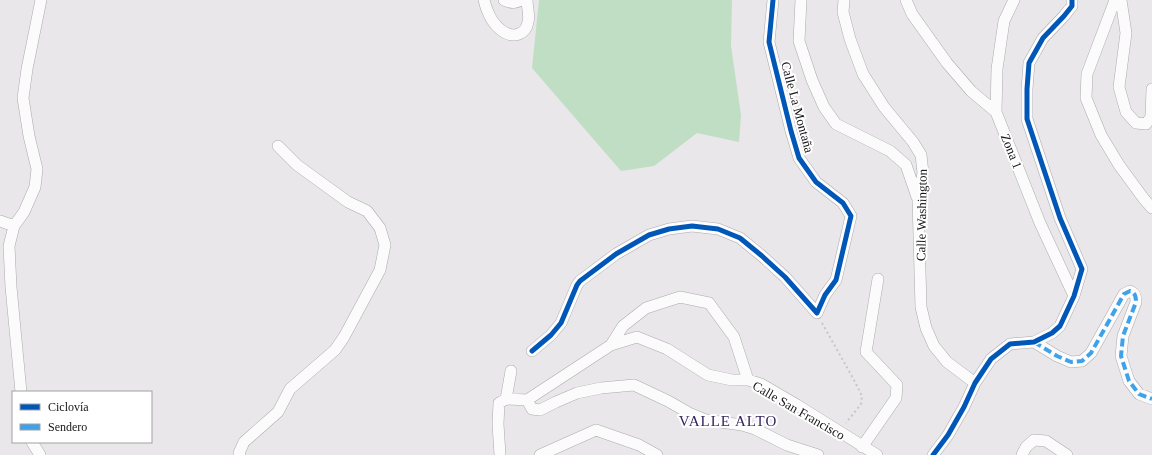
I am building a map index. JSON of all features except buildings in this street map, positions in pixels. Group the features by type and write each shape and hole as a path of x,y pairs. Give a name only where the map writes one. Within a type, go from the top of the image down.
{"street":[{"path":"20,391 9,246 14,226 24,212 35,187 37,169 28,136 23,98 27,69 41,0"},
{"path":"484,0 488,13 498,28 506,34 511,35 521,33 527,26 529,20 527,0"},
{"path":"504,0 512,3 520,0"},
{"name":"Calle La Montaña","path":"773,0 769,42 799,158 816,182 843,203 851,216 836,280 825,295 817,314"},
{"name":"Calle La Montaña","path":"801,0 799,41 812,80 824,107 836,124 890,151 906,165 918,199"},
{"name":"Calle Washington","path":"844,0 843,12 850,39 863,74 884,107 913,142 921,155 922,173 918,199 921,307 926,328 934,346 947,362 975,383"},
{"path":"906,0 912,14 947,63 971,91 996,112"},
{"name":"Zona 1","path":"1014,0 1004,21 997,69 996,112 1040,223 1074,296"},
{"path":"934,455 948,435 964,407 975,383 991,358 1010,344 1034,342 1052,333 1060,326 1074,296 1082,268 1060,218 1027,119 1028,63 1044,38 1072,6 1072,0"},
{"path":"1115,0 1087,74 1086,98 1101,135 1120,165 1152,208"},
{"path":"1121,0 1126,32 1119,87 1126,112 1136,123 1146,124 1151,117 1152,89"},
{"path":"240,455 239,453 244,442 278,412 290,389 335,350 344,337 380,270 385,245 380,228 367,211 348,202 297,165 278,146"},
{"path":"0,221 14,226"},
{"path":"532,350 551,335 561,323 580,281 616,254 650,235 669,229 692,226 718,229 740,238 785,276 817,314"},
{"path":"862,447 896,398 896,385 866,352 878,279"},
{"path":"1034,342 1057,356 1071,362 1082,361 1091,353 1124,294 1130,291 1134,292 1136,302 1123,336 1122,356 1129,381 1139,394 1152,400"},
{"path":"611,344 623,326 646,308 680,297 709,303 734,337 748,380"},
{"name":"Calle San Francisco","path":"527,400 611,344 637,337 667,349 708,375 732,380 748,380 761,384 877,455"},
{"path":"500,455 498,424 500,403 506,398 511,371"},
{"path":"506,398 527,400 532,409 540,410 577,393 601,388 634,386 706,420 742,425 755,429 787,445 818,455"},
{"path":"540,455 596,430 639,445 657,455"},
{"path":"1022,455 1026,447 1034,440 1046,441 1067,455"},
{"path":"33,443 40,455"}],"path":[{"path":"817,314 862,396 861,404 839,432"}],"green space":[{"path":"539,0 732,0 731,46 741,115 739,142 697,133 654,166 621,171 532,68"}],"marked path":[{"path":"1034,342 1057,356 1071,362 1082,361 1091,353 1124,294 1130,291 1135,295 1136,302 1123,336 1121,356 1129,381 1139,394 1152,399"}],"cycle path":[{"path":"532,351 551,335 561,323 580,281 616,254 649,235 669,229 692,226 718,229 740,238 785,277 817,313 825,295 836,280 851,216 843,203 816,182 799,158 769,42 773,0"},
{"path":"933,455 948,435 964,407 975,383 991,359 1010,344 1034,342 1052,333 1060,326 1074,296 1082,269 1060,218 1027,119 1029,63 1043,38 1072,6 1072,0"}],"district":[{"name":"VALLE ALTO","path":"728,421"}]}
